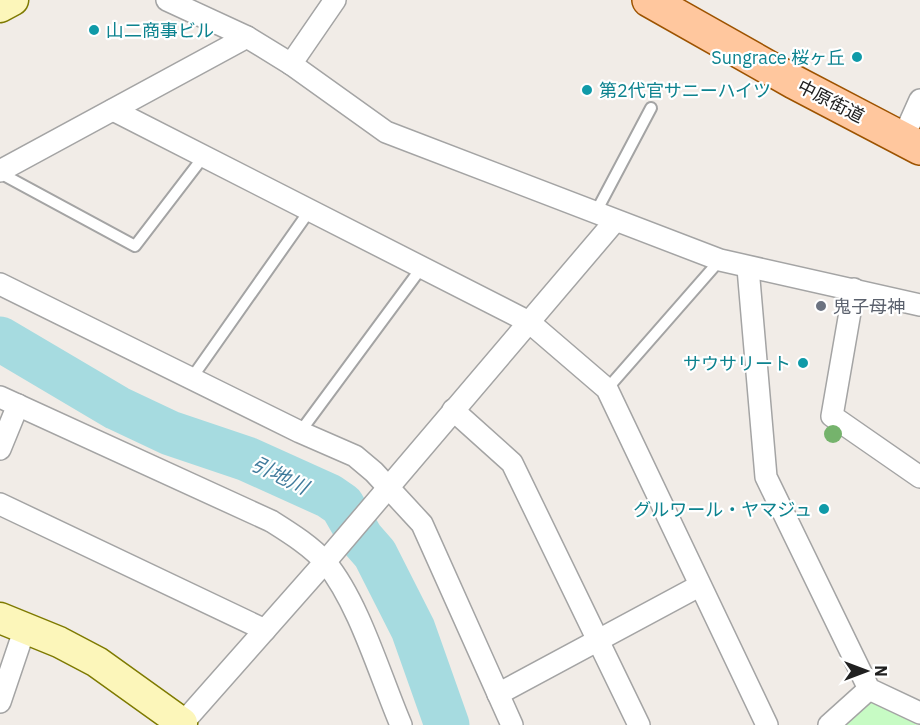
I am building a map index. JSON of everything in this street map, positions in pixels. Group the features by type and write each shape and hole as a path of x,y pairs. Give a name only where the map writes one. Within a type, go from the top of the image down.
{"main road":[{"name":"中原街道","path":"649,0 794,82 911,143"}],"street":[{"path":"0,7 13,0"},
{"path":"167,0 247,37 291,64 386,132 720,260 747,268 920,305"},
{"path":"291,64 335,0"},
{"path":"0,172 247,37"},
{"path":"911,143 920,100"},
{"path":"113,110 529,322 607,389 767,725"},
{"path":"0,702 13,623 59,642 96,662 182,724 529,322 606,217"},
{"path":"747,268 766,477 869,689 920,713"},
{"path":"0,284 300,432 356,456 382,492 422,524 512,725"},
{"path":"854,290 832,416 920,477"},
{"path":"0,448 9,401 271,521 324,562 346,593 401,725"},
{"path":"453,410 512,463 600,640 639,725"},
{"path":"0,504 265,630"},
{"path":"498,694 699,586"},
{"path":"829,725 869,689"}],"lane":[{"path":"606,217 651,108"},
{"path":"0,172 135,246 204,156"},
{"path":"191,379 310,210"},
{"path":"607,389 720,260"},
{"path":"300,432 422,267"}],"green space":[{"path":"871,702 918,725 846,725"}],"waterway":[{"name":"引地川","path":"0,339 117,408 170,433 247,459 329,496 342,505 361,538 375,554 413,629 447,725"}],"place":[{"name":"山二商事ビル","path":"94,30"},
{"name":"Sungrace 桜ヶ丘","path":"857,57"},
{"name":"第2代官サニーハイツ","path":"587,90"},
{"name":"鬼子母神","path":"821,306"},
{"name":"サウサリート","path":"803,363"},
{"name":"グルワール・ヤマジュ","path":"824,509"}]}
